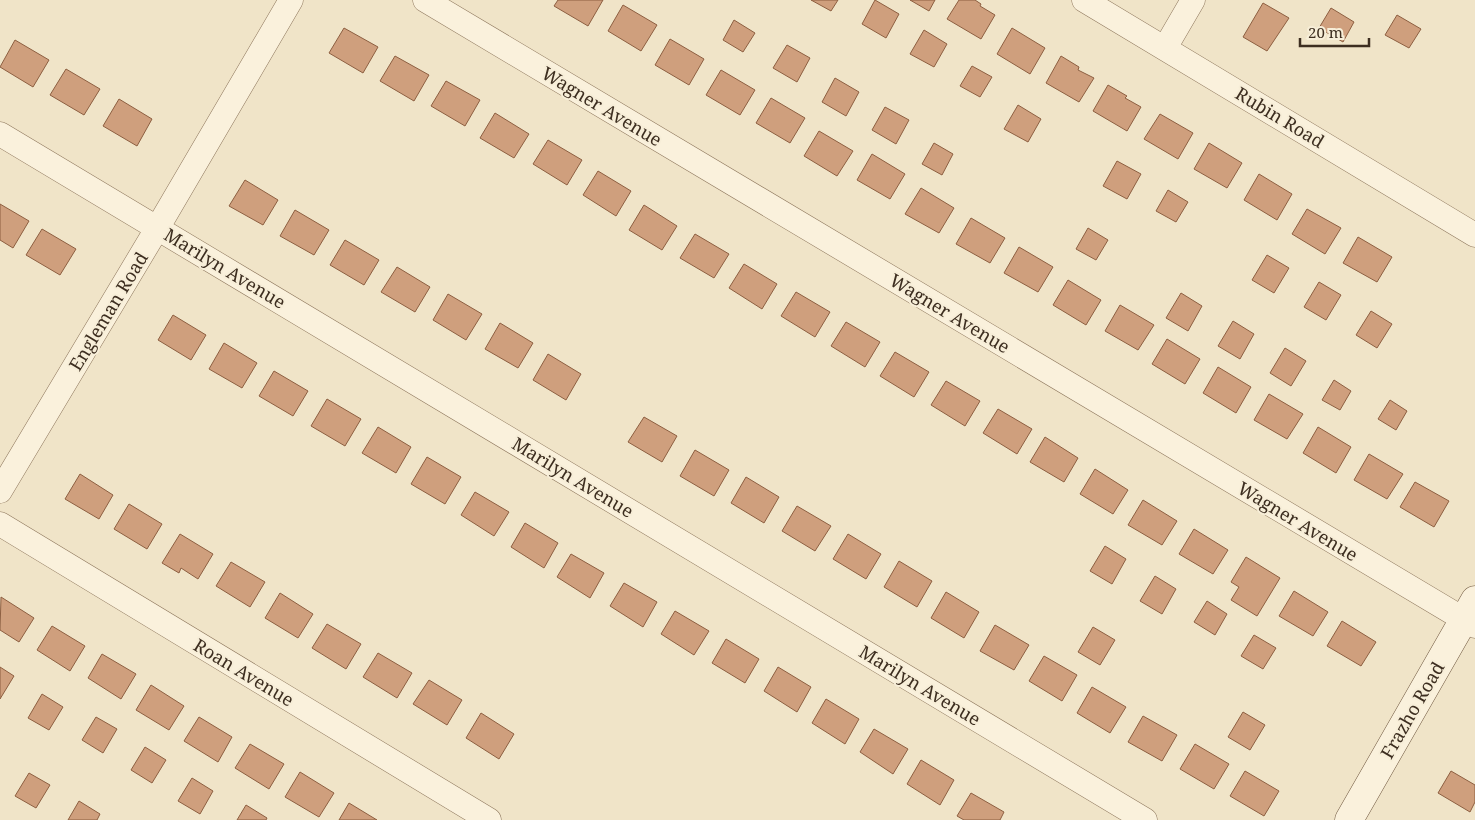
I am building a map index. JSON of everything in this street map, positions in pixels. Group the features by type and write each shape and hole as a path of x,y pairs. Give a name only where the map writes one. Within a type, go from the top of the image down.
{"street":[{"name":"Engleman Road","path":"0,491 158,228 291,0"},
{"name":"Wagner Avenue","path":"425,0 1471,615"},
{"name":"Rubin Road","path":"1084,0 1475,235"},
{"path":"1165,48 1193,0"},
{"name":"Marilyn Avenue","path":"0,134 1145,820"},
{"name":"Roan Avenue","path":"0,524 488,820"},
{"name":"Frazho Road","path":"1349,820 1471,615"}],"building":[{"path":"558,0 603,0 588,26 554,6"},
{"path":"811,0 838,0 831,11"},
{"path":"875,0 899,14 886,38 862,24"},
{"path":"910,0 935,0 929,11"},
{"path":"959,0 975,0 981,4 980,6 995,15 981,39 947,19"},
{"path":"1263,3 1289,18 1267,51 1243,37"},
{"path":"623,5 657,25 641,51 608,31"},
{"path":"1331,8 1354,22 1343,42 1319,28"},
{"path":"1397,15 1421,29 1409,48 1385,35"},
{"path":"734,20 755,33 743,52 723,40"},
{"path":"344,28 378,47 363,73 329,53"},
{"path":"1012,28 1045,48 1030,74 997,54"},
{"path":"924,30 947,44 934,67 910,54"},
{"path":"670,39 704,59 689,85 655,65"},
{"path":"15,40 49,60 33,87 0,67"},
{"path":"787,45 810,58 797,82 773,68"},
{"path":"395,56 429,75 414,101 380,81"},
{"path":"1061,56 1079,67 1078,70 1094,78 1079,102 1046,83"},
{"path":"972,66 992,77 980,97 960,86"},
{"path":"66,69 100,89 84,115 50,95"},
{"path":"721,70 755,90 740,115 706,95"},
{"path":"835,78 859,92 846,116 822,102"},
{"path":"446,81 480,100 465,126 431,106"},
{"path":"1108,85 1141,107 1127,131 1093,111"},
{"path":"771,98 805,118 790,143 756,123"},
{"path":"119,99 152,119 137,146 103,126"},
{"path":"1018,105 1041,119 1028,142 1004,129"},
{"path":"885,107 909,120 896,144 872,130"},
{"path":"495,113 529,134 514,158 480,138"},
{"path":"1160,114 1193,133 1178,159 1144,139"},
{"path":"819,131 853,151 837,176 804,156"},
{"path":"548,140 582,160 567,185 533,164"},
{"path":"934,143 953,154 942,175 922,164"},
{"path":"1209,143 1242,163 1227,188 1194,169"},
{"path":"872,154 905,174 890,199 857,180"},
{"path":"1117,161 1141,174 1127,199 1103,186"},
{"path":"598,171 631,191 616,216 583,195"},
{"path":"1259,174 1292,194 1277,220 1244,200"},
{"path":"245,180 278,200 263,225 229,206"},
{"path":"921,188 954,208 939,233 905,214"},
{"path":"1168,190 1188,202 1176,222 1156,211"},
{"path":"0,204 29,221 13,248 0,240"},
{"path":"644,205 677,226 662,250 629,230"},
{"path":"1307,209 1341,228 1325,254 1292,234"},
{"path":"295,210 329,230 314,255 280,236"},
{"path":"971,218 1005,238 990,263 956,244"},
{"path":"1088,228 1108,240 1096,260 1076,249"},
{"path":"42,229 76,249 60,275 26,255"},
{"path":"695,234 729,254 714,278 680,258"},
{"path":"1358,237 1392,257 1377,282 1343,263"},
{"path":"345,240 379,260 364,285 330,265"},
{"path":"1019,247 1053,267 1038,292 1004,273"},
{"path":"1267,255 1289,268 1274,293 1252,280"},
{"path":"744,264 777,284 762,309 729,288"},
{"path":"397,267 430,287 415,312 381,292"},
{"path":"1068,280 1101,300 1086,325 1053,305"},
{"path":"1319,282 1341,295 1326,320 1304,307"},
{"path":"796,292 830,312 815,337 781,316"},
{"path":"1181,293 1202,306 1188,331 1166,318"},
{"path":"448,294 482,314 466,340 433,320"},
{"path":"1120,305 1154,325 1138,350 1105,331"},
{"path":"1371,311 1392,324 1377,348 1356,335"},
{"path":"173,315 206,335 191,360 158,340"},
{"path":"1233,321 1254,334 1240,359 1218,346"},
{"path":"846,322 880,342 865,367 831,346"},
{"path":"500,323 533,343 518,368 485,349"},
{"path":"1167,339 1200,359 1185,384 1152,364"},
{"path":"224,343 257,363 242,388 209,369"},
{"path":"1285,348 1306,361 1291,386 1270,373"},
{"path":"895,352 929,372 914,397 880,376"},
{"path":"548,354 581,374 566,400 533,380"},
{"path":"1218,367 1251,387 1236,413 1203,393"},
{"path":"274,371 308,391 293,416 259,396"},
{"path":"1334,380 1351,391 1340,410 1322,400"},
{"path":"946,381 980,401 965,426 931,405"},
{"path":"1269,394 1303,414 1287,439 1254,420"},
{"path":"327,399 361,419 345,446 311,426"},
{"path":"1390,400 1407,411 1396,430 1378,419"},
{"path":"998,409 1032,429 1017,454 983,433"},
{"path":"644,417 677,436 662,462 628,442"},
{"path":"378,427 411,447 396,473 362,453"},
{"path":"1318,427 1351,447 1336,473 1303,453"},
{"path":"1045,437 1078,458 1064,482 1030,462"},
{"path":"695,450 729,470 714,496 680,476"},
{"path":"1369,454 1403,474 1387,499 1354,480"},
{"path":"427,457 461,477 445,504 411,484"},
{"path":"1095,469 1128,490 1113,514 1080,494"},
{"path":"80,474 113,495 99,519 65,499"},
{"path":"746,477 779,497 764,523 731,503"},
{"path":"1415,482 1449,501 1434,527 1400,507"},
{"path":"475,492 509,512 494,536 461,515"},
{"path":"1143,500 1177,521 1162,545 1128,525"},
{"path":"129,504 162,524 147,549 114,529"},
{"path":"797,506 831,526 815,551 782,531"},
{"path":"525,523 558,543 544,568 511,547"},
{"path":"1194,529 1228,550 1213,574 1179,554"},
{"path":"180,534 213,554 198,579 181,568 179,573 162,563"},
{"path":"848,534 881,554 866,579 833,559"},
{"path":"1105,546 1126,559 1112,584 1090,571"},
{"path":"571,554 604,573 590,598 557,577"},
{"path":"1246,557 1280,578 1257,616 1231,600 1239,587 1231,582"},
{"path":"899,561 932,581 917,607 884,587"},
{"path":"231,562 265,582 250,607 216,586"},
{"path":"1155,576 1176,589 1162,614 1140,601"},
{"path":"624,583 657,602 643,627 610,606"},
{"path":"1294,591 1328,612 1313,636 1279,616"},
{"path":"946,592 979,612 964,638 931,618"},
{"path":"280,593 313,614 298,638 265,618"},
{"path":"1,597 34,618 19,642 0,630"},
{"path":"1207,601 1227,614 1215,635 1194,622"},
{"path":"675,611 709,631 694,655 661,634"},
{"path":"1342,621 1376,642 1361,666 1327,646"},
{"path":"327,624 361,644 346,669 312,648"},
{"path":"995,625 1029,645 1014,670 980,651"},
{"path":"52,626 85,646 70,671 37,650"},
{"path":"1093,627 1115,640 1100,665 1078,652"},
{"path":"1254,635 1276,648 1263,669 1241,656"},
{"path":"726,639 759,659 745,683 712,663"},
{"path":"378,653 412,673 397,698 363,677"},
{"path":"102,654 136,674 121,699 88,678"},
{"path":"1044,656 1077,675 1062,701 1029,681"},
{"path":"0,667 14,676 0,699"},
{"path":"778,667 811,687 797,712 764,691"},
{"path":"429,680 462,700 447,725 413,704"},
{"path":"151,685 184,706 169,730 136,710"},
{"path":"1092,687 1126,707 1110,733 1077,713"},
{"path":"42,694 63,707 49,730 28,718"},
{"path":"826,699 859,719 845,744 812,723"},
{"path":"1243,712 1265,725 1250,750 1228,737"},
{"path":"481,713 514,734 499,759 466,738"},
{"path":"1143,716 1177,735 1162,761 1128,742"},
{"path":"96,717 117,729 103,753 82,740"},
{"path":"199,717 232,737 218,762 184,741"},
{"path":"874,729 908,749 893,774 860,752"},
{"path":"250,744 284,764 269,789 235,768"},
{"path":"1195,744 1229,764 1214,789 1180,769"},
{"path":"145,747 166,760 152,783 131,770"},
{"path":"921,760 954,780 940,805 907,784"},
{"path":"1245,771 1279,791 1264,816 1230,796"},
{"path":"1451,771 1475,785 1475,802 1470,812 1438,793"},
{"path":"300,772 334,793 319,817 285,797"},
{"path":"29,773 50,785 36,808 15,796"},
{"path":"192,778 213,791 200,814 178,801"},
{"path":"971,793 1004,812 1000,820 964,820 957,816"},
{"path":"79,801 100,814 97,820 68,820"},
{"path":"349,803 377,820 339,820"},
{"path":"246,805 267,818 266,820 237,820"}]}
